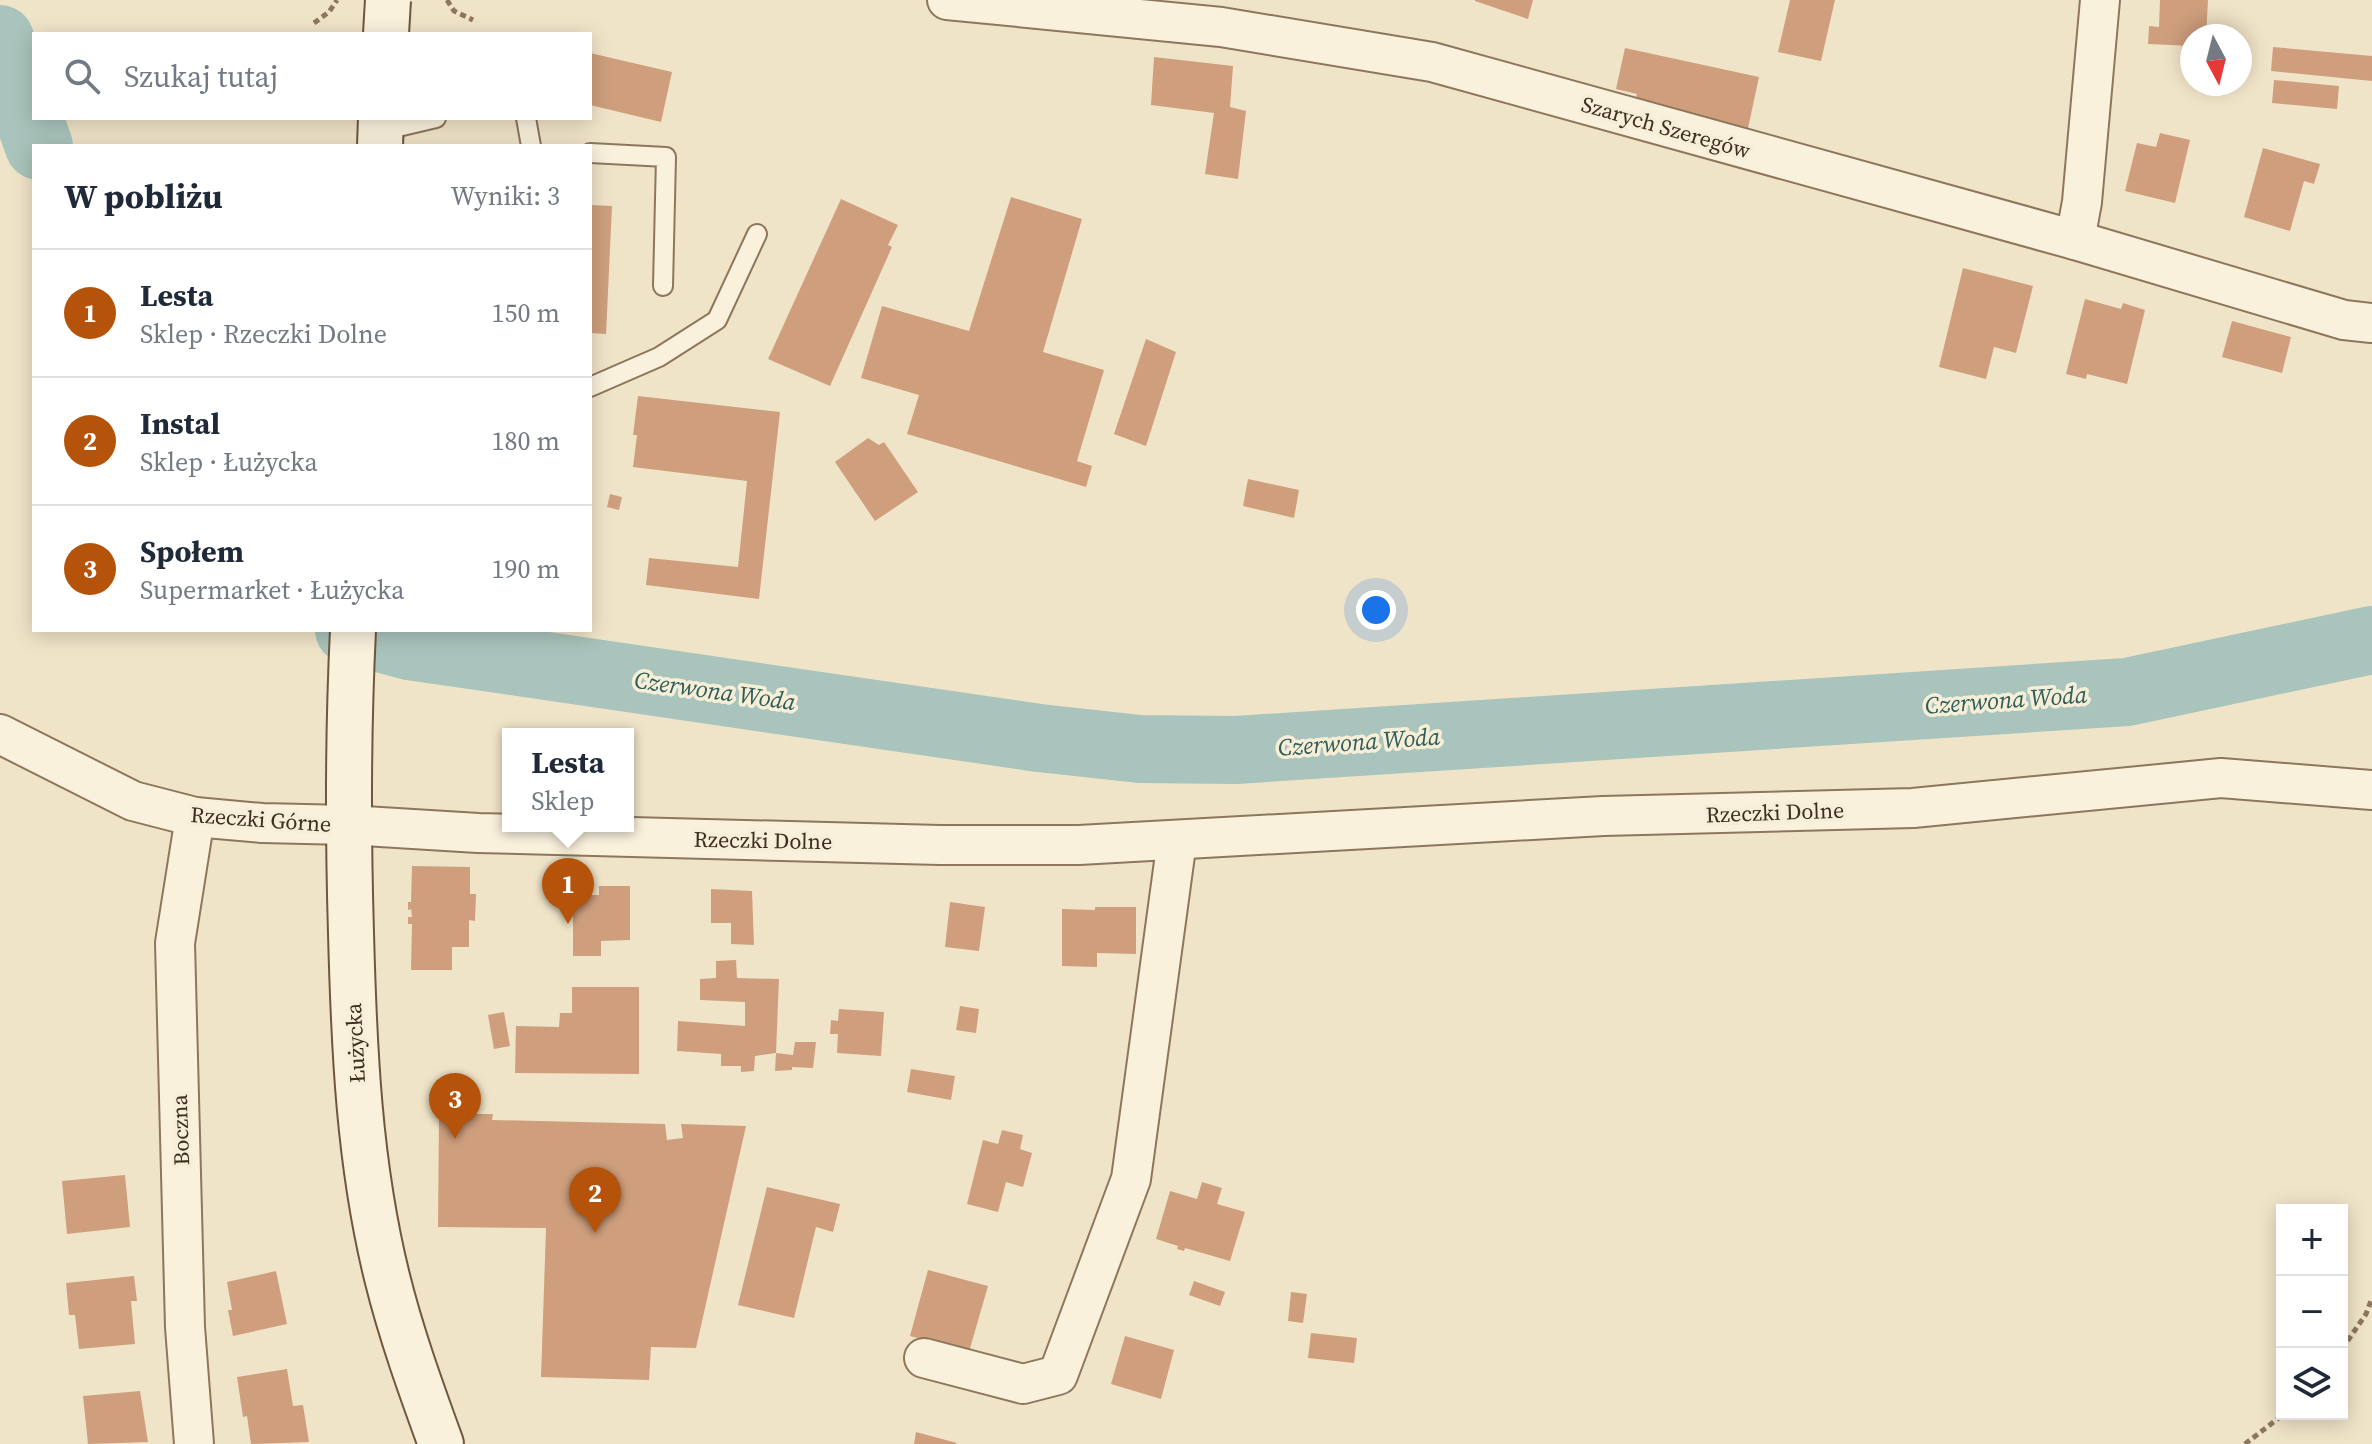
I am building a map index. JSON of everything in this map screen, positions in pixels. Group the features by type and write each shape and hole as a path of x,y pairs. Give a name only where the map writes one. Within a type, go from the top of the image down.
{"main road":[{"path":"386,32 388,0"},
{"name":"Łużycka","path":"353,632 348,825 356,1088 369,1188 391,1290 414,1370 441,1444"}],"street":[{"name":"Szarych Szeregów","path":"947,0 1221,27 1432,62 2075,240 2344,320 2372,323"},
{"path":"2075,240 2082,202 2100,0"},
{"name":"Rzeczki Górne","path":"0,734 133,801 195,817 262,823 348,825"},
{"name":"Rzeczki Dolne","path":"348,825 478,833 940,845 1079,845 1588,817 1913,808 2221,778 2372,790"},
{"name":"Boczna","path":"194,1444 185,1327 175,943 195,817"},
{"path":"924,1358 1023,1384 1058,1375 1131,1179 1177,840"}],"lane":[{"path":"380,132 428,120"},
{"path":"526,120 531,144"},
{"path":"592,153 666,157 663,286"},
{"path":"592,386 659,357 717,320 757,234"}],"path":[{"path":"314,23 329,12 337,0"},
{"path":"447,0 454,11 473,20"},
{"path":"2343,1348 2366,1314 2372,1298"},
{"path":"2245,1444 2276,1420"}],"building":[{"path":"1475,0 1533,0 1528,19 1475,1"},
{"path":"1790,0 1835,0 1821,61 1778,52"},
{"path":"2160,0 2208,0 2207,24 2180,24 2180,45 2148,44 2149,26 2159,27"},
{"path":"2273,47 2372,56 2372,81 2271,71"},
{"path":"1625,48 1759,77 1747,133 1633,108 1637,94 1616,89"},
{"path":"592,53 672,72 661,122 592,105"},
{"path":"1154,57 1233,66 1230,107 1246,111 1238,179 1205,174 1214,113 1151,105"},
{"path":"2274,80 2339,86 2337,109 2272,103"},
{"path":"2160,133 2190,140 2175,203 2125,191 2137,143 2156,147"},
{"path":"2263,148 2320,164 2314,184 2304,181 2290,231 2244,217"},
{"path":"1011,197 1082,219 1043,352 1104,370 1077,461 1092,466 1086,487 907,434 919,395 861,378 882,306 969,331"},
{"path":"841,199 898,225 888,245 892,247 830,386 768,359"},
{"path":"592,205 612,206 606,334 592,333"},
{"path":"1963,268 2033,286 2016,353 1994,347 1986,379 1939,367"},
{"path":"2085,299 2121,309 2123,303 2145,310 2127,384 2087,374 2086,379 2066,374"},
{"path":"2232,321 2291,337 2282,373 2222,357"},
{"path":"1146,339 1176,352 1146,446 1114,434"},
{"path":"638,396 780,412 759,599 646,585 649,558 738,567 747,481 633,467"},
{"path":"868,438 879,445 884,442 918,492 875,521 835,462"},
{"path":"1248,479 1299,490 1294,518 1243,506"},
{"path":"610,494 622,497 619,510 607,507"},
{"path":"412,866 470,867 470,894 476,894 475,921 469,920 469,947 452,947 452,970 411,970 412,924 408,924 408,917 412,917 408,902 411,902"},
{"path":"599,886 630,886 630,940 601,941 601,956 573,956 573,895 599,895"},
{"path":"711,889 752,891 754,945 731,944 731,923 711,923"},
{"path":"950,902 985,907 979,951 945,947"},
{"path":"1095,907 1136,907 1136,954 1097,953 1097,967 1062,966 1062,909 1095,910"},
{"path":"736,960 737,978 779,979 776,1053 755,1056 754,1071 741,1072 741,1066 721,1066 721,1054 677,1051 678,1021 745,1026 745,1002 700,1000 700,979 716,978 716,961"},
{"path":"572,987 639,987 639,1074 515,1073 516,1026 559,1027 560,1013 572,1013"},
{"path":"960,1006 979,1009 976,1033 956,1030"},
{"path":"839,1009 884,1012 881,1056 837,1053 838,1034 830,1034 831,1020 838,1021"},
{"path":"504,1012 510,1046 494,1049 488,1015"},
{"path":"795,1042 816,1042 813,1068 792,1067 792,1070 775,1071 776,1053 793,1055"},
{"path":"911,1069 955,1076 951,1100 907,1092"},
{"path":"439,1114 493,1114 492,1120 665,1124 667,1140 683,1138 681,1124 746,1126 696,1348 651,1347 649,1380 541,1377 546,1228 438,1227"},
{"path":"1002,1130 1023,1135 1020,1149 1032,1153 1023,1187 1006,1182 998,1212 967,1204 983,1140 998,1144"},
{"path":"125,1175 130,1227 67,1234 62,1181"},
{"path":"1202,1182 1222,1188 1217,1204 1245,1212 1230,1261 1185,1248 1184,1251 1177,1249 1178,1246 1156,1239 1170,1191 1197,1199"},
{"path":"767,1187 840,1204 833,1232 816,1227 794,1318 738,1305"},
{"path":"928,1270 988,1286 969,1352 910,1336"},
{"path":"276,1271 287,1324 233,1336 227,1282"},
{"path":"134,1276 137,1301 131,1301 135,1344 79,1349 75,1315 69,1315 66,1283"},
{"path":"1194,1281 1225,1292 1220,1306 1189,1295"},
{"path":"1291,1292 1307,1294 1303,1323 1288,1321"},
{"path":"1311,1333 1357,1338 1354,1363 1308,1358"},
{"path":"1125,1336 1174,1350 1161,1399 1111,1384"},
{"path":"287,1369 293,1406 303,1405 309,1442 251,1444 237,1377"},
{"path":"140,1391 148,1442 88,1444 83,1396"},
{"path":"916,1432 957,1443 914,1444"}],"waterway":[{"name":"Czerwona Woda","path":"0,39 38,144"},
{"name":"Czerwona Woda","path":"356,632 409,646 1039,738 1140,749 1236,750 2127,692 2372,640"}],"place":[{"name":"Lesta","path":"568,924"},
{"name":"Społem","path":"455,1139"},
{"name":"Instal","path":"595,1233"}]}
